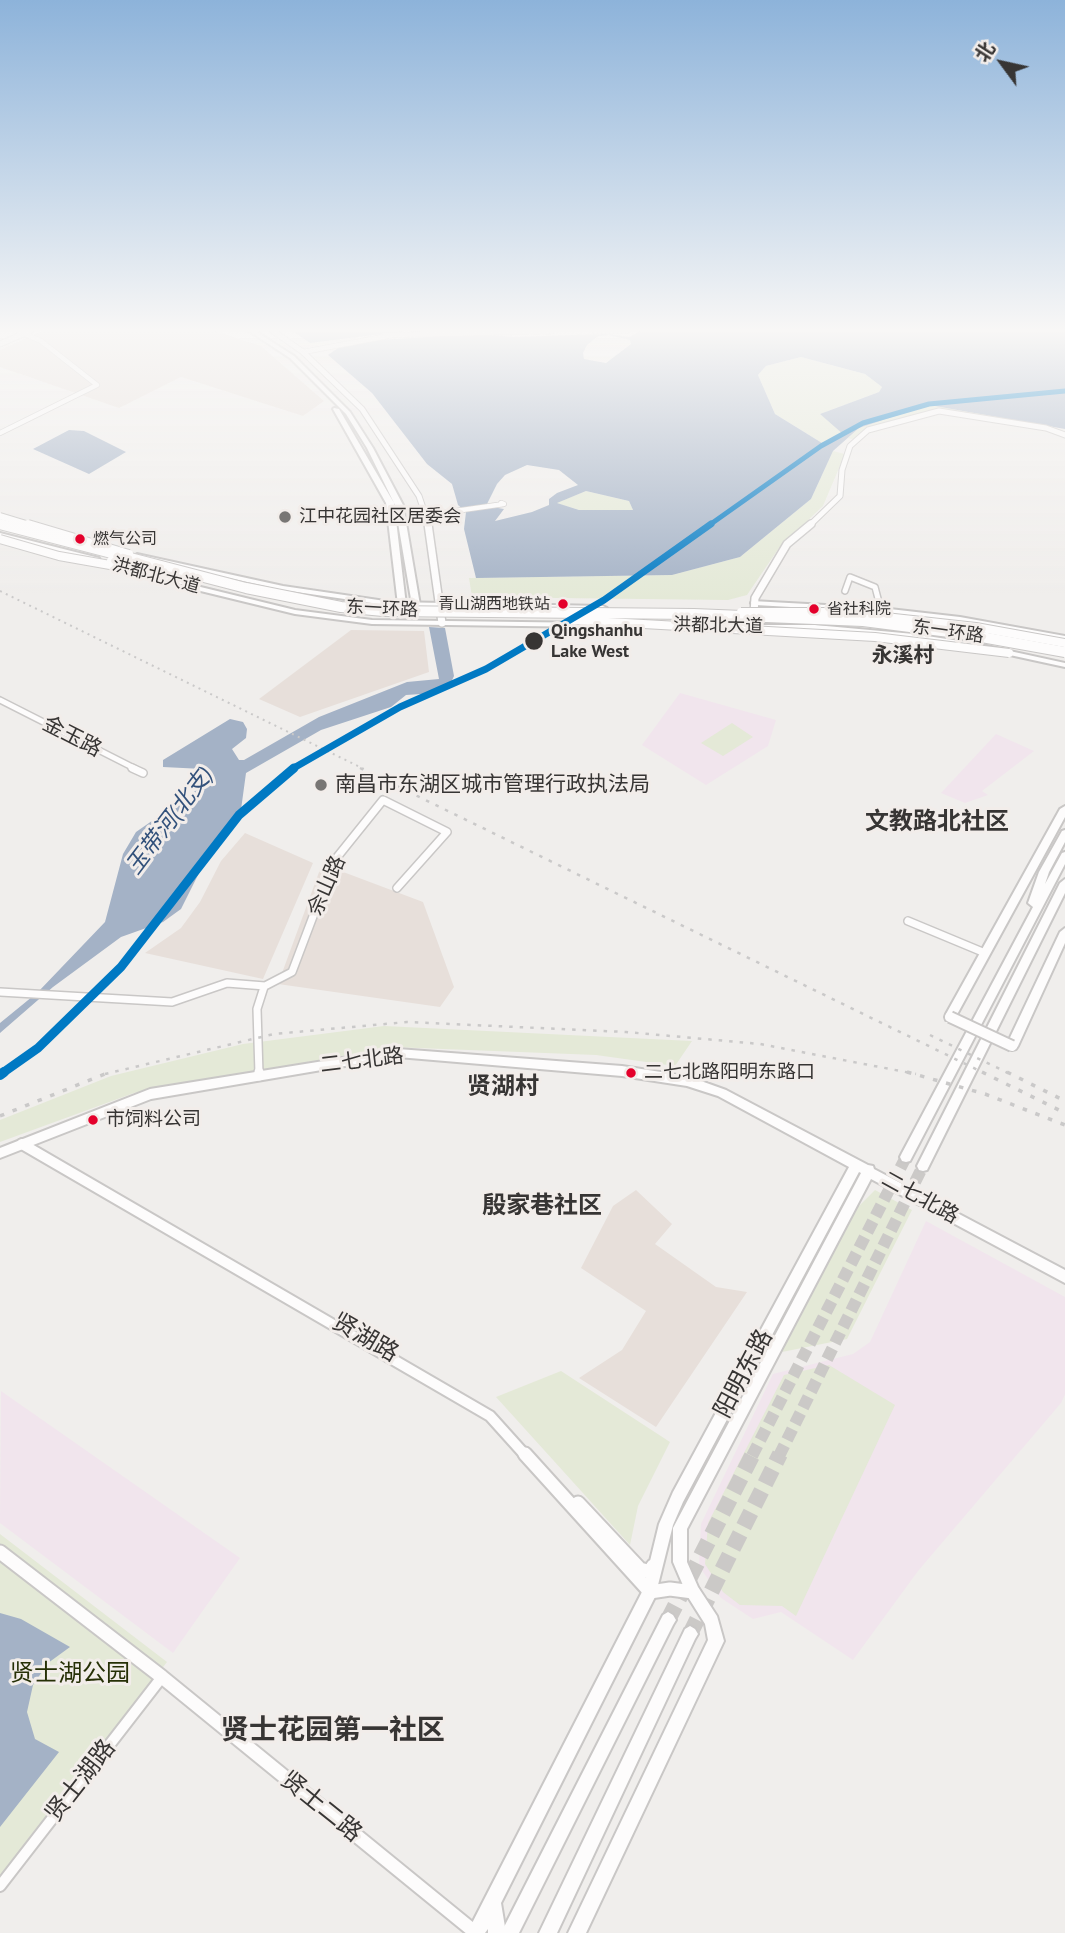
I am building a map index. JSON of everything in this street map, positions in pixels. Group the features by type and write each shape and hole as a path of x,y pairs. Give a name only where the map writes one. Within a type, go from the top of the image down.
{"highway":[{"name":"东一环路","path":"0,521 241,595 337,613 863,628 967,640 1065,658"},
{"name":"东一环路","path":"0,535 341,607 383,611 694,614 875,622 1065,652"}],"main road":[{"path":"344,421 390,503 402,605"},
{"path":"353,421 370,447 399,505 416,605"},
{"name":"洪都北大道","path":"0,521 283,589 402,605 754,608 900,621 991,632 1065,645"},
{"name":"洪都北大道","path":"0,535 295,612 372,622 814,627 914,636 1065,664"},
{"path":"754,608 881,610 972,621 1065,638"},
{"path":"694,614 789,610 840,612 976,627 1065,645"},
{"path":"572,620 875,637 1009,653"},
{"path":"1065,809 950,1017 1012,1046 1065,932"},
{"path":"1022,935 1044,872 1065,833"},
{"path":"906,1157 1065,855"},
{"path":"923,1166 1065,883"},
{"path":"1033,945 1065,897"},
{"name":"二七北路","path":"0,1153 150,1094 398,1053 661,1076 722,1093 1065,1277"},
{"name":"阳明东路","path":"476,1933 650,1592 666,1524 678,1497 863,1167"},
{"name":"阳明东路","path":"577,1933 716,1641 712,1621 693,1592 680,1562 680,1528 863,1167"},
{"path":"509,1933 668,1620"},
{"path":"548,1933 690,1634"},
{"path":"492,1902 497,1933"}],"street":[{"path":"0,432 22,421"},
{"path":"371,421 397,458 427,515 442,623"},
{"path":"754,608 787,544 832,507 840,496 842,470 850,446 868,430 901,421"},
{"path":"1003,421 1046,428 1065,435"},
{"path":"427,515 500,505"},
{"path":"845,591 850,577 875,587 881,610"},
{"name":"金玉路","path":"0,700 143,773"},
{"name":"佘山路","path":"264,987 292,972 334,861 383,800 447,832 397,888"},
{"path":"908,920 985,953"},
{"path":"0,992 172,1002 228,983 264,987 257,1009 259,1076"},
{"name":"贤湖路","path":"25,1143 494,1414 640,1569 650,1572 658,1558"},
{"name":"贤湖路","path":"25,1143 490,1416 650,1592"},
{"name":"贤士二路","path":"0,1552 162,1677 476,1933"},
{"path":"650,1592 670,1589 693,1592"},
{"name":"贤士湖路","path":"0,1886 162,1677"}],"shaded area":[{"path":"351,630 424,631 429,672 300,717 259,699"},
{"path":"680,693 776,720 768,746 706,785 642,745"},
{"path":"996,734 1034,751 982,791 988,795 965,803 941,793"},
{"path":"245,833 313,863 263,979 145,953 181,928 200,902 221,861"},
{"path":"322,864 423,902 454,987 440,1007 278,984"},
{"path":"636,1190 672,1224 655,1244 716,1287 747,1292 656,1427 579,1378 622,1350 646,1311 581,1268 613,1206"},
{"path":"926,1221 1065,1297 1065,1394 1061,1403 918,1571 853,1660 781,1612 753,1619 721,1598 699,1566 701,1524 773,1374 853,1354 870,1342"},
{"path":"1,1391 240,1558 173,1653 0,1523"}],"green space":[{"path":"787,421 829,421 844,433 822,443"},
{"path":"880,421 901,421 868,430 855,440 848,438 859,428"},
{"path":"1003,421 1028,421 1039,423 1046,428"},
{"path":"833,451 845,454 823,506 779,548 747,595 728,600 472,597 469,578 672,575 740,557 811,499"},
{"path":"586,491 629,501 633,510 579,510 556,503"},
{"path":"732,723 753,737 723,756 701,743"},
{"path":"384,1026 692,1041 675,1066 596,1055 392,1047 134,1093 0,1142 0,1120 111,1076 243,1044"},
{"path":"875,1190 912,1210 847,1339 782,1352 858,1207"},
{"path":"829,1365 895,1405 796,1616 782,1606 740,1605 723,1592 705,1564 708,1523 784,1375"},
{"path":"561,1371 670,1442 638,1506 630,1545 496,1397"},
{"name":"贤士湖公园","path":"0,1534 167,1662 0,1878"}],"water":[{"path":"394,421 787,421 822,443 843,434 828,421 880,421 859,428 833,451 811,499 740,557 672,575 476,578 464,529 466,512 458,505 452,484 427,464","holes":["527,465 559,470 578,485 557,493 549,499 549,505 495,521 504,509 486,506 497,484 505,475","586,491 629,501 633,510 579,510 557,503"]},
{"path":"1021,421 1065,421 1065,429"},
{"path":"69,430 84,431 126,452 89,474 33,449"},
{"name":"玉带河(北支)","path":"429,627 445,628 454,676 449,687 436,693 406,695 391,707 321,730 246,773 240,817 210,851 181,909 163,922 121,937 53,987 0,1033 0,1023 38,992 105,922 123,854 136,832 208,782 203,769 163,767 163,760 230,719 243,722 247,729 246,738 232,749 239,760 244,760 319,717 407,682 439,679"},
{"path":"0,1613 21,1619 70,1647 48,1663 33,1685 27,1712 35,1739 59,1752 0,1827"}],"tunnel":[{"path":"752,1456 906,1157"},
{"path":"779,1456 923,1166"},
{"path":"668,1620 753,1454"},
{"path":"690,1634 779,1456"}],"railway":[{"path":"0,591 364,769"},
{"path":"360,768 986,1074"},
{"path":"105,1074 274,1034 407,1022 626,1032 760,1044 910,1073"},
{"path":"930,1035 1010,1074"},
{"path":"105,1074 110,1072"},
{"path":"982,1072 1065,1113"},
{"path":"1007,1072 1065,1101"},
{"path":"910,1073 916,1074"},
{"path":"910,1073 985,1094 1065,1125"},
{"path":"0,1116 105,1074"}],"transit line":[{"path":"0,1075 38,1048 121,967 239,815 298,764 400,707 486,669 604,600 821,446 869,421"}],"place":[{"name":"江中花园社区居委会","path":"285,517"},
{"name":"燃气公司","path":"80,539"},
{"name":"青山湖西地铁站","path":"563,604"},
{"name":"省社科院","path":"814,609"},
{"name":"Qingshanhu Lake West","path":"534,641"},
{"name":"南昌市东湖区城市管理行政执法局","path":"321,785"},
{"name":"二七北路阳明东路口","path":"631,1073"},
{"name":"市饲料公司","path":"93,1120"}],"district":[{"name":"永溪村","path":"903,656"},
{"name":"文教路北社区","path":"937,822"},
{"name":"贤湖村","path":"503,1087"},
{"name":"殷家巷社区","path":"542,1206"},
{"name":"贤士花园第一社区","path":"333,1731"}]}
